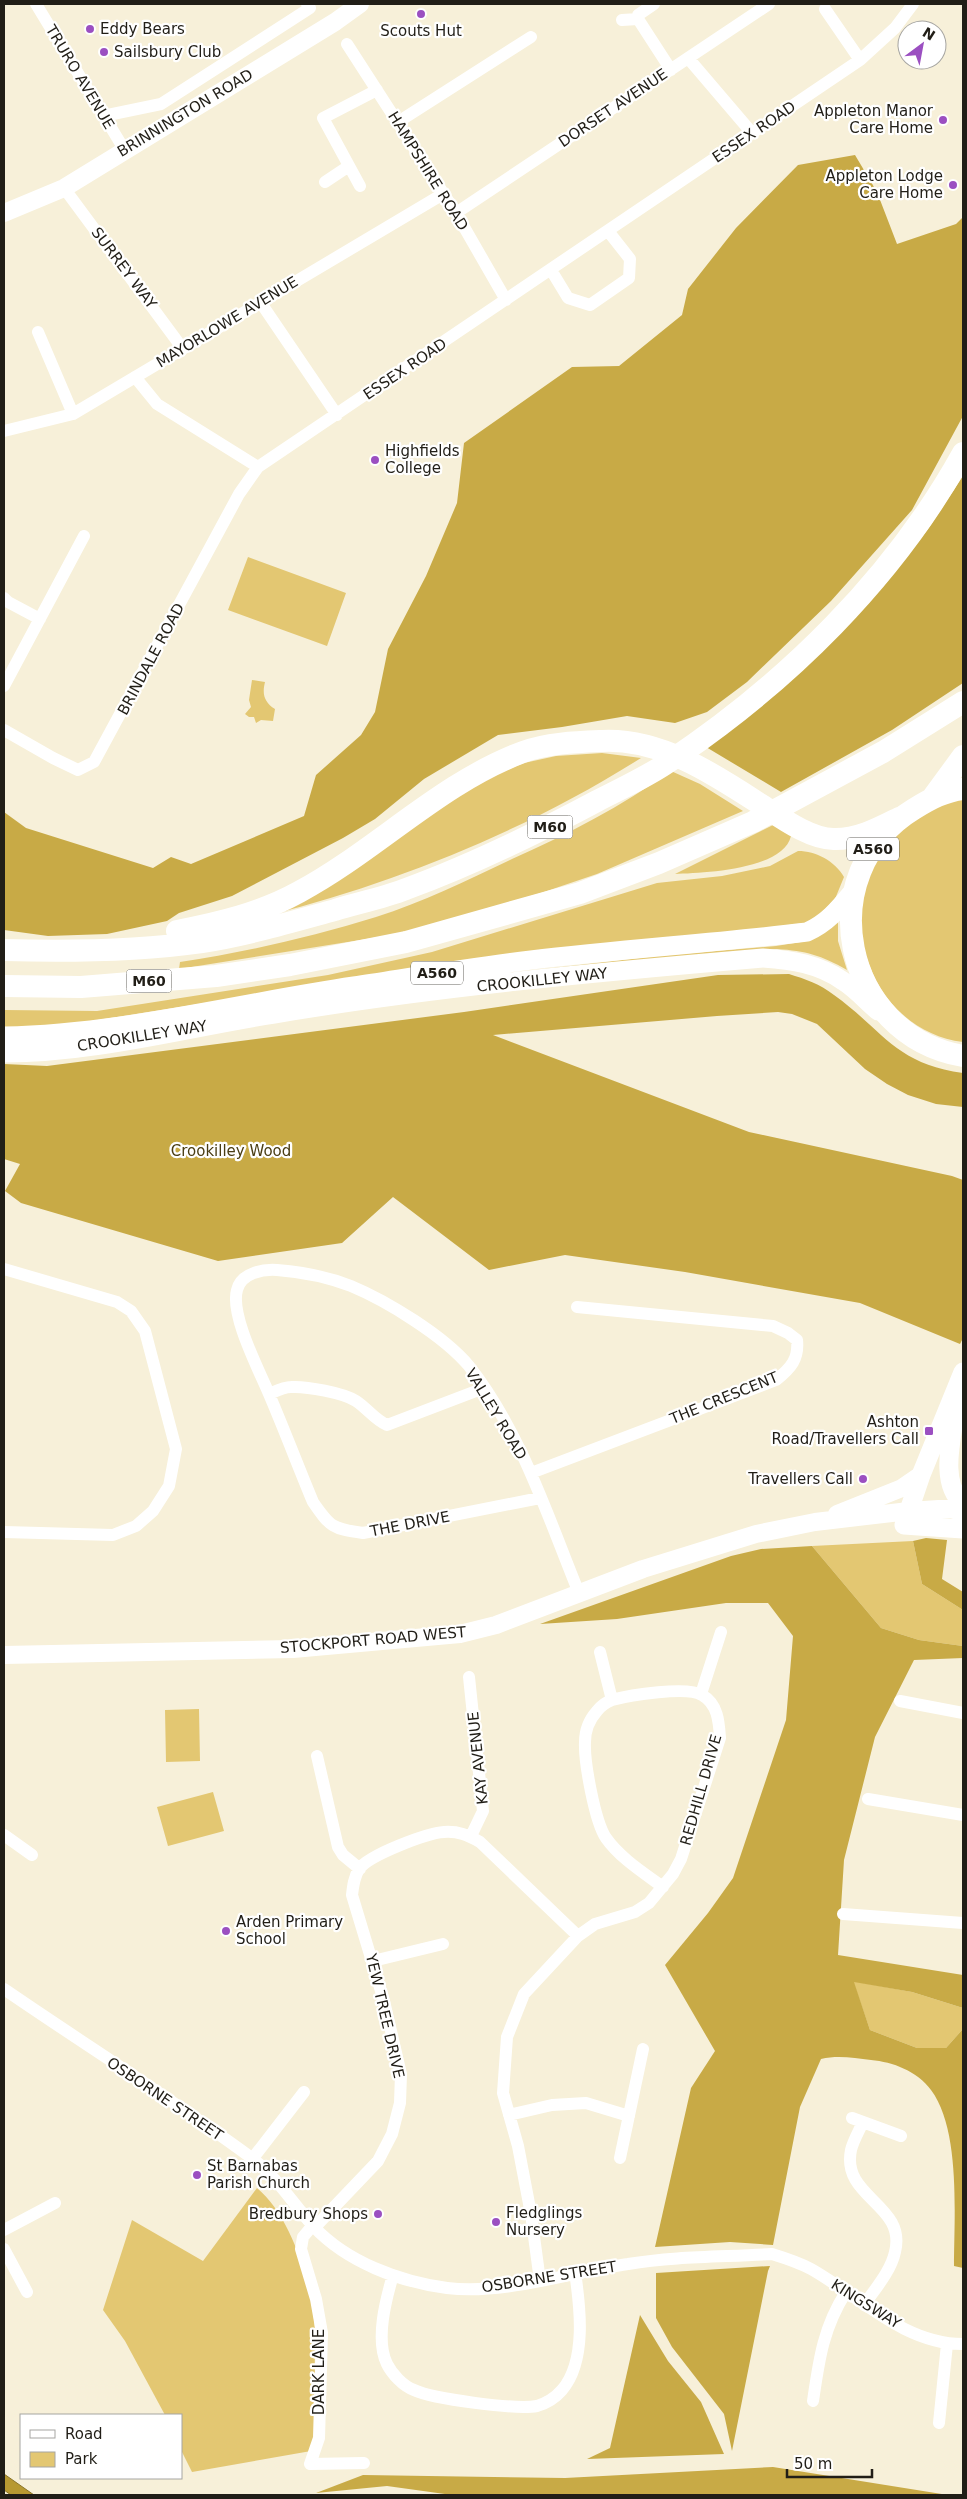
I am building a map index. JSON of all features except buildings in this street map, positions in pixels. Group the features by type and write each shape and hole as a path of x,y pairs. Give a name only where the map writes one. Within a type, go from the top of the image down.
{"highway":[{"name":"M60","path":"4,950 81,952 204,942 257,931 404,890 534,835 665,765 733,715 798,661 862,594 919,523 963,453"},
{"name":"M60","path":"4,986 81,987 216,976 290,965 406,942 580,893 659,863 753,822 883,752 963,702"},
{"name":"M60","path":"118,949 138,938 201,926 253,913 299,893 357,856 427,805 473,776 525,751 568,743 606,740 652,748 675,755 700,767 797,829 834,840 860,836 899,818"},
{"path":"933,797 963,756"},
{"name":"A560","path":"963,789 933,797 899,818 878,840 870,853 855,888 851,919 855,956 864,980 887,1018 922,1043 943,1053 963,1056"}],"main road":[{"name":"BRINNINGTON ROAD","path":"4,213 64,188 335,22 360,4"},
{"name":"CROOKILLEY WAY","path":"4,1036 39,1036 146,1021 278,997 533,960 807,932 823,924 836,913 855,888"},
{"name":"CROOKILLEY WAY","path":"4,1054 30,1053 138,1038 274,1014 406,995 762,958 790,960 830,972 844,981 887,1018"},
{"path":"961,1376 949,1472 955,1496 963,1502"},
{"path":"913,1518 921,1475 961,1376"},
{"path":"913,1518 955,1414"},
{"name":"STOCKPORT ROAD WEST","path":"815,1522 902,1488 921,1475"},
{"name":"STOCKPORT ROAD WEST","path":"4,1655 294,1649 441,1637 496,1625 643,1569 756,1534 815,1522 913,1518 952,1509 963,1513"},
{"name":"STOCKPORT ROAD WEST","path":"913,1518 963,1529"}],"street":[{"name":"TRURO AVENUE","path":"36,4 124,150"},
{"path":"638,19 638,15 654,4"},
{"name":"DORSET AVENUE","path":"456,213 769,4"},
{"name":"ESSEX ROAD","path":"258,467 860,60 895,28 913,4"},
{"path":"103,116 161,104 308,6"},
{"path":"825,9 860,60"},
{"path":"622,20 638,19"},
{"path":"638,19 671,70"},
{"path":"398,122 531,37"},
{"name":"HAMPSHIRE ROAD","path":"347,44 456,213 506,300"},
{"path":"688,58 752,133"},
{"path":"360,186 323,118 377,90"},
{"path":"325,182 349,166"},
{"name":"SURREY WAY","path":"64,188 183,349"},
{"name":"MAYORLOWE AVENUE","path":"4,431 73,414 443,194"},
{"path":"551,270 568,298 590,304 628,278 630,259 608,231"},
{"path":"261,302 337,415"},
{"path":"38,332 73,414"},
{"path":"135,377 157,404 258,467"},
{"name":"BRINDALE ROAD","path":"4,730 52,758 78,770 94,762 239,494 258,467"},
{"path":"4,686 84,536"},
{"path":"4,598 40,619"},
{"path":"4,1269 117,1302 131,1311 144,1331 176,1449 169,1486 153,1511 136,1526 113,1535 4,1532"},
{"name":"VALLEY ROAD","path":"247,1277 262,1269 300,1272 350,1286 390,1306 441,1340 468,1365 484,1388 531,1473 540,1498"},
{"name":"THE DRIVE","path":"247,1277 237,1289 236,1304 248,1347 313,1502 326,1521 338,1530 363,1533 540,1498"},
{"name":"THE CRESCENT","path":"531,1473 776,1380 790,1369 798,1352 797,1340 788,1332 772,1326 577,1307"},
{"path":"269,1394 290,1386 313,1389 354,1400 366,1408 378,1421 387,1425 484,1388"},
{"path":"540,1498 579,1593"},
{"path":"663,1887 631,1863 607,1839 599,1826 585,1743 588,1725 596,1711 612,1700 682,1691 701,1694 721,1632"},
{"path":"600,1652 612,1700"},
{"name":"KAY AVENUE","path":"469,1677 484,1811 471,1836"},
{"name":"REDHILL DRIVE","path":"540,2281 531,2214 518,2146 503,2093 507,2037 524,1994 578,1936 595,1924 636,1912 663,1887 681,1859 720,1738 719,1720 716,1711 701,1694"},
{"path":"900,1701 963,1713"},
{"path":"318,1756 338,1847 343,1855 360,1869 375,1857 436,1833 455,1832 471,1836 487,1848 578,1936"},
{"path":"868,1799 963,1815"},
{"path":"4,1835 32,1855"},
{"name":"YEW TREE DRIVE","path":"314,2226 378,2161 397,2119 400,2103 401,2074 373,1961 352,1895 354,1880 360,1869"},
{"path":"843,1914 963,1923"},
{"path":"373,1961 443,1944"},
{"name":"OSBORNE STREET","path":"4,1989 186,2110 252,2158 269,2174 329,2241 348,2254 392,2275 431,2285 466,2289 499,2288 540,2281 575,2272 640,2262 772,2254"},
{"path":"620,2158 644,2049"},
{"path":"252,2158 304,2092"},
{"path":"509,2115 552,2105 586,2103 629,2116"},
{"path":"864,2305 892,2262 897,2239 890,2217 853,2179 851,2150 857,2120 901,2136"},
{"path":"4,2230 55,2203"},
{"name":"DARK LANE","path":"314,2226 303,2237 301,2249 316,2298 322,2333 319,2438 310,2464 364,2463"},
{"path":"4,2248 27,2292"},
{"name":"KINGSWAY","path":"772,2254 812,2270 864,2305 908,2330 947,2344 963,2344"},
{"path":"392,2275 383,2317 383,2341 386,2363 398,2379 412,2390 433,2396 505,2406 537,2406 554,2399 564,2388 572,2374 578,2348 580,2313 575,2272"},
{"path":"812,2401 824,2337 830,2319 846,2292"},
{"path":"939,2423 947,2344"}],"green space":[{"path":"855,155 877,192 897,244 956,224 963,217 963,416 912,510 831,601 747,682 707,712 675,723 627,716 498,735 424,779 375,819 343,838 232,896 179,913 167,921 107,934 48,936 4,930 4,812 26,828 153,868 171,857 191,864 304,816 316,775 361,735 375,712 388,649 426,576 457,503 464,443 572,367 619,366 682,315 688,289 736,228 798,165"},
{"path":"963,476 963,683 892,730 781,792 706,747 886,583 928,529"},
{"path":"248,557 346,593 327,646 228,610"},
{"path":"252,680 265,682 265,697 268,704 275,709 273,721 261,720 256,723 254,717 249,717 245,714 251,707 249,700"},
{"path":"602,753 641,758 553,808 461,851 366,887 269,915 448,801 490,777 524,763 556,756"},
{"path":"671,771 700,784 743,811 597,874 541,893 410,932 179,969 180,962 254,949 303,937 376,917 411,905 462,883 574,829 614,808"},
{"path":"963,797 963,1042 934,1034 909,1020 889,1000 874,976 864,950 861,921 863,893 873,865 883,845 910,818 922,811"},
{"path":"773,825 791,836 785,847 773,856 758,863 722,871 675,874"},
{"path":"798,851 805,851 824,858 836,866 844,877 835,899 812,922 268,993 66,1025 4,1028 4,1010 97,1011 328,975 432,952 657,883 722,876 770,866"},
{"path":"838,921 838,941 847,970 813,955 777,949 494,975 657,956 776,946 807,941"},
{"name":"Crookilley Wood","path":"789,974 812,982 829,991 905,1054 921,1062 963,1073 963,1107 936,1104 908,1095 887,1084 865,1069 817,1024 792,1014 778,1012 717,1016 493,1035 749,1132 963,1180 963,1338 960,1344 860,1303 685,1272 565,1255 489,1270 393,1197 342,1243 218,1261 21,1203 5,1191 20,1164 4,1159 4,1064 47,1066 464,1012 718,975"},
{"path":"926,1538 947,1540 942,1579 963,1592 963,1610 922,1584 913,1541"},
{"path":"913,1541 922,1584 963,1610 963,1646 919,1640 881,1628 812,1546"},
{"path":"812,1546 881,1628 919,1640 963,1646 963,1658 914,1660 875,1737 844,1860 838,1955 963,1975 963,2008 912,1992 854,1982 870,2030 917,2048 946,2048 962,2030 963,2022 963,2268 954,2266 954,2175 947,2127 941,2107 931,2090 912,2073 896,2065 846,2057 821,2059 800,2107 773,2245 730,2242 655,2247 691,2088 715,2051 665,1965 708,1913 733,1878 786,1720 793,1636 768,1603 726,1603 617,1619 540,1624 731,1556 761,1549"},
{"path":"199,1709 200,1761 166,1762 165,1710"},
{"path":"213,1792 224,1831 168,1846 157,1807"},
{"path":"853,1981 912,1992 963,2008 962,2030 946,2048 917,2048 870,2030"},
{"path":"257,2188 280,2216 290,2234 305,2273 310,2293 315,2335 315,2378 318,2401 316,2430 311,2451 192,2472 182,2452 182,2414 164,2414 125,2341 103,2310 132,2220 203,2261"},
{"path":"770,2266 732,2451 724,2414 672,2347 656,2318 656,2273"},
{"path":"640,2315 668,2361 701,2402 724,2454 587,2459 610,2448"},
{"path":"773,2467 948,2495 452,2495 387,2486 316,2493 363,2475 565,2478"}],"shaded area":[{"path":"4,2474 34,2495 11,2495 4,2490"}],"place":[{"name":"Scouts Hut","path":"421,14"},
{"name":"Eddy Bears","path":"90,29"},
{"name":"Sailsbury Club","path":"104,52"},
{"name":"Appleton Manor Care Home","path":"943,120"},
{"name":"Appleton Lodge Care Home","path":"953,185"},
{"name":"Highfields College","path":"375,460"},
{"name":"Ashton Road/Travellers Call","path":"929,1431"},
{"name":"Travellers Call","path":"863,1479"},
{"name":"Arden Primary School","path":"226,1931"},
{"name":"St Barnabas Parish Church","path":"197,2175"},
{"name":"Bredbury Shops","path":"378,2214"},
{"name":"Fledglings Nursery","path":"496,2222"}]}
